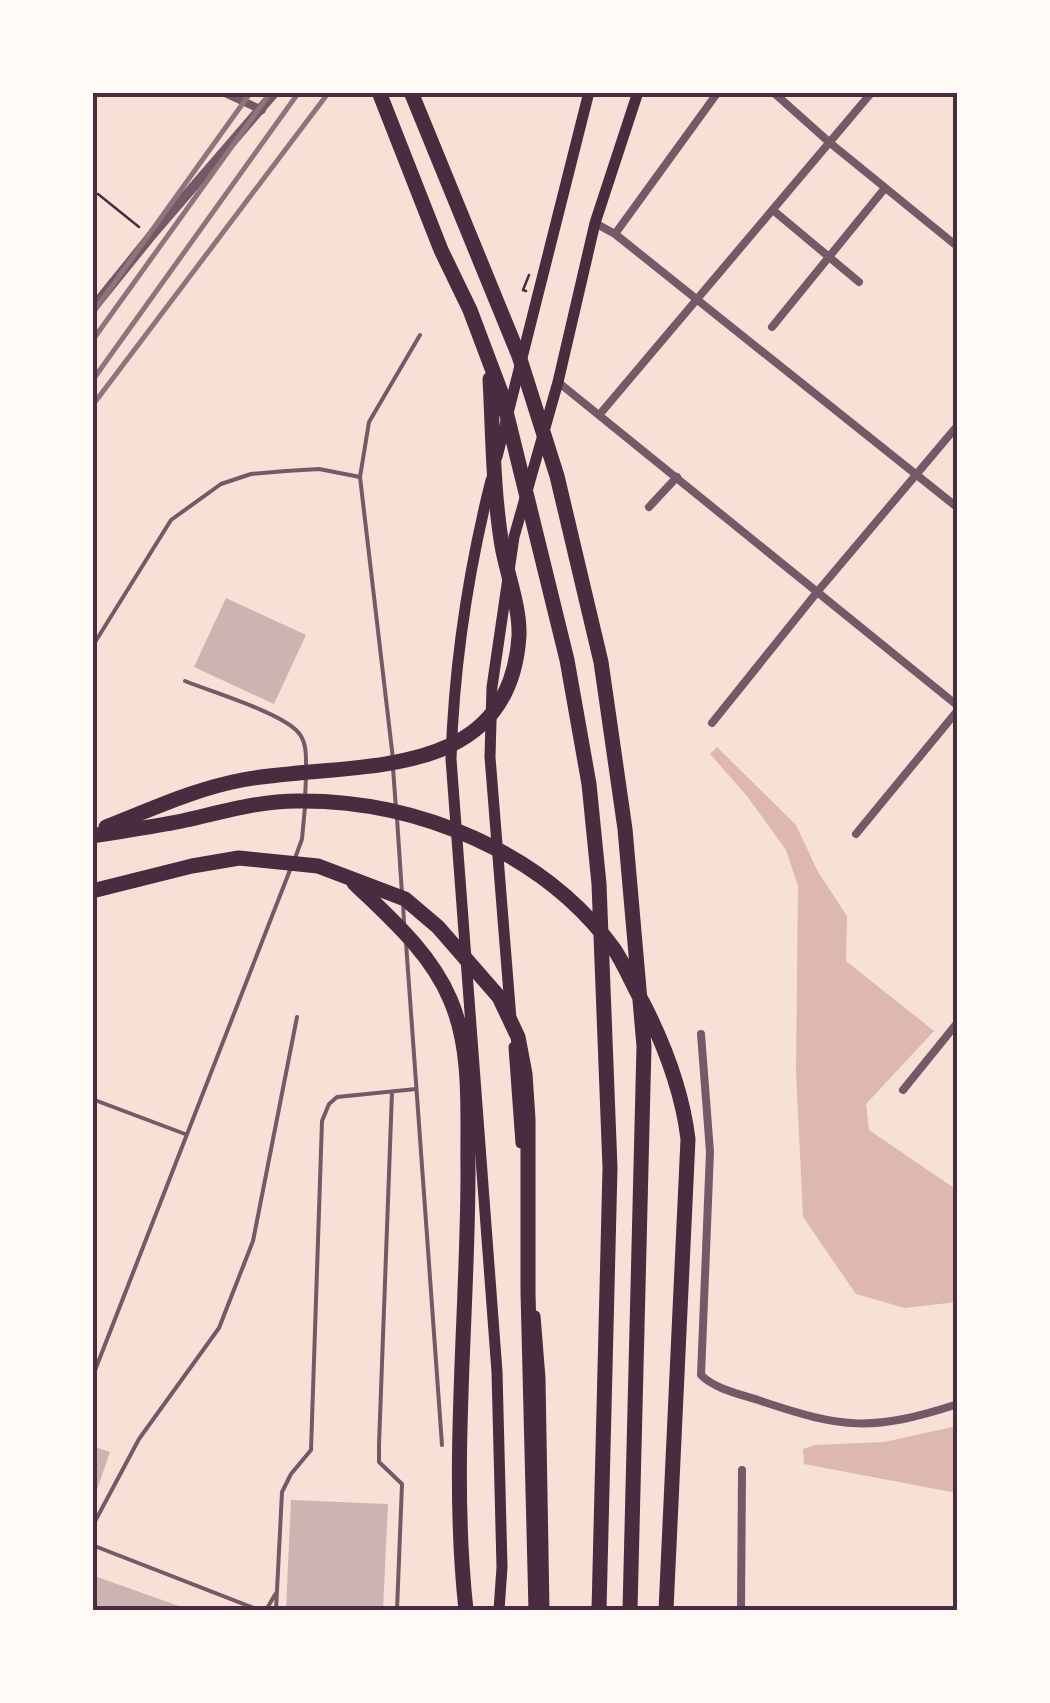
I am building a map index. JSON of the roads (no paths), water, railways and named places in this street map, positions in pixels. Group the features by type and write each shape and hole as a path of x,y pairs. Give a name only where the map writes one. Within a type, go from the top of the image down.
{"highway":[{"path":"379,92 502,395 567,660 589,784 598,884 610,1168 600,1610"},
{"path":"411,92 519,356 556,476 601,662 624,829 644,1046 630,1610"},
{"path":"92,834 190,794 236,781 420,759 447,749 491,715 508,683 519,634 502,546 488,364"},
{"path":"92,834 299,800 361,804 424,817 492,847 530,870 558,892 614,950 669,1062 683,1099 688,1139 666,1610"},
{"path":"92,891 239,858 318,866 405,899 438,927 499,996 518,1037 528,1119 528,1312 536,1610"},
{"path":"350,879 414,942 449,996 460,1028 468,1146 460,1442 460,1552 466,1610"}],"main road":[{"path":"499,1610 502,1567 497,1372 452,778 453,696 479,528 589,92"},
{"path":"544,1610 540,1378 490,757 492,687 514,536 558,382 596,223 638,92"}],"street":[{"path":"223,92 262,110"},
{"path":"92,308 275,92"},
{"path":"616,234 718,92"},
{"path":"774,92 829,142 958,246"},
{"path":"600,414 872,92"},
{"path":"772,327 885,188"},
{"path":"774,211 859,282"},
{"path":"596,223 616,234 958,508"},
{"path":"558,382 958,708 856,834"},
{"path":"712,723 958,425"},
{"path":"648,508 677,476"},
{"path":"903,1090 958,1022"},
{"path":"701,1034 710,1152 701,1375 706,1381 736,1392 815,1419 843,1424 904,1421 958,1404"},
{"path":"742,1470 742,1610"}],"lane":[{"path":"420,335 369,422 360,477 390,713 442,1445"},
{"path":"92,647 171,520 221,484 252,474 319,469 360,477"},
{"path":"92,1378 302,839 306,746 297,730 264,712 185,681"},
{"path":"92,1528 139,1439 219,1328 254,1241 297,1017"},
{"path":"276,1610 282,1492 311,1450 322,1122 337,1096 416,1089"},
{"path":"392,1092 379,1462 402,1484 397,1610"},
{"path":"92,1099 185,1134"},
{"path":"92,1545 262,1610 277,1592"}],"railway":[{"path":"92,314 251,92"},
{"path":"92,341 271,92"},
{"path":"92,381 299,92"},
{"path":"92,406 329,92"}]}
